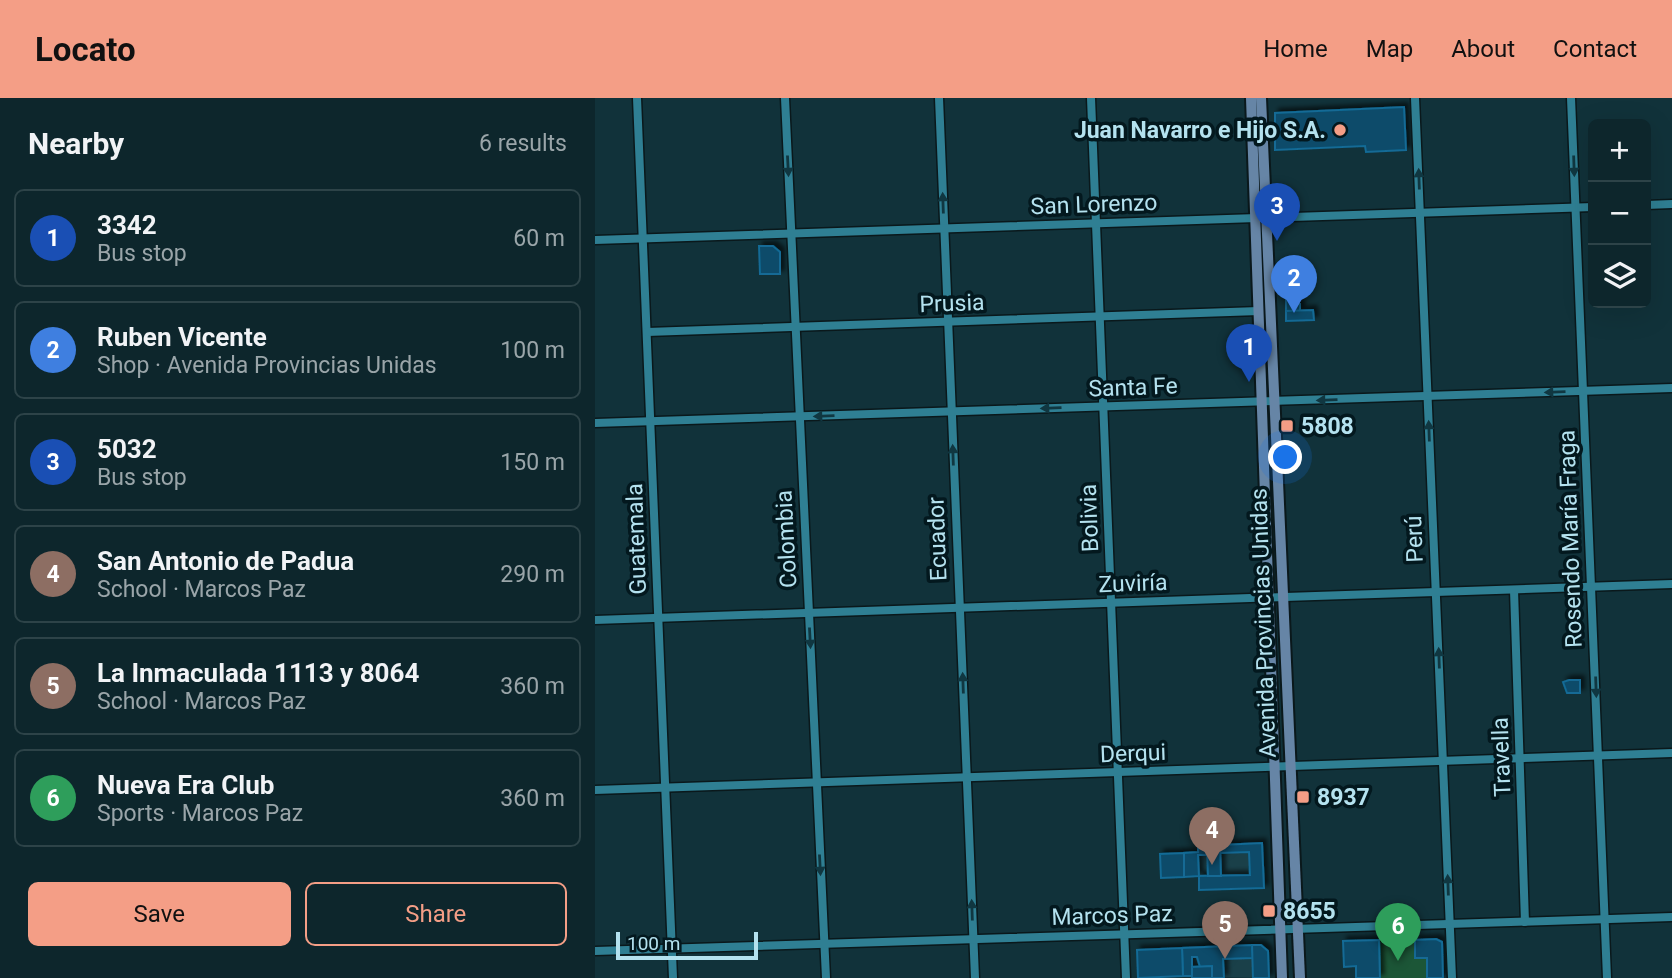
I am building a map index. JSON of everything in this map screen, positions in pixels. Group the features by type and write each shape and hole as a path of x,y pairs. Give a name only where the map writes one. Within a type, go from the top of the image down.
{"main road":[{"name":"Avenida Provincias Unidas","path":"1251,98 1274,401 1300,978"},
{"name":"Avenida Provincias Unidas","path":"1261,98 1259,311 1282,978"}],"street":[{"name":"Guatemala","path":"637,98 673,978"},
{"name":"Colombia","path":"785,98 826,978"},
{"name":"Ecuador","path":"939,98 975,978"},
{"name":"Bolivia","path":"1091,98 1126,978"},
{"name":"Perú","path":"1415,98 1452,978"},
{"name":"Rosendo María Fraga","path":"1571,98 1607,978"},
{"path":"1651,205 1672,204"},
{"name":"San Lorenzo","path":"595,240 1588,207"},
{"name":"Prusia","path":"647,332 1259,311"},
{"name":"Santa Fe","path":"595,424 1672,388"},
{"name":"Zuviría","path":"595,620 1672,584"},
{"name":"Travella","path":"1514,590 1525,922"},
{"name":"Derqui","path":"595,790 1672,753"},
{"name":"Marcos Paz","path":"595,951 1672,917"}],"shaded area":[{"path":"1262,843 1264,888 1199,890 1199,876 1161,878 1160,854 1197,852 1198,846"},
{"path":"1261,945 1269,978 1183,976 1182,948"}],"green space":[{"path":"1436,939 1442,942 1443,978 1356,978 1355,966 1344,967 1343,941"}],"building":[{"name":"Juan Navarro e Hijo S.A.","path":"1404,107 1406,150 1366,152 1365,146 1275,150 1275,113"},
{"path":"759,246 773,246 780,252 780,274 760,274"},
{"path":"1286,299 1290,299 1290,304 1300,304 1300,311 1286,311"},
{"path":"1313,310 1314,320 1286,321 1286,311"},
{"path":"1580,680 1580,693 1567,693 1563,682"},
{"path":"1262,843 1264,888 1199,890 1199,876 1250,875 1249,852 1220,853 1220,845"},
{"path":"1207,845 1220,845 1221,876 1208,876"},
{"path":"1207,845 1207,855 1198,855 1199,876 1184,877 1184,853 1198,852 1198,846"},
{"path":"1184,853 1184,877 1161,878 1160,854"},
{"path":"1436,939 1442,942 1443,978 1427,978 1427,958 1415,958 1415,940"},
{"path":"1379,940 1380,978 1356,978 1356,966 1344,967 1343,941"},
{"path":"1252,945 1253,958 1223,959 1224,978 1212,978 1212,966 1200,967 1197,957 1192,957 1192,976 1183,976 1182,948"},
{"path":"1252,945 1261,945 1268,951 1269,978 1253,978"},
{"path":"1182,948 1183,976 1138,978 1137,950"},
{"path":"1212,966 1212,978 1192,978 1192,967"}],"place":[{"name":"Juan Navarro e Hijo S.A.","path":"1340,130"},
{"name":"5032","path":"1277,241"},
{"name":"Ruben Vicente","path":"1294,313"},
{"name":"3342","path":"1249,382"},
{"name":"5808","path":"1287,426"},
{"name":"8937","path":"1303,797"},
{"name":"San Antonio de Padua","path":"1212,865"},
{"name":"8655","path":"1269,911"},
{"name":"La Inmaculada 1113 y 8064","path":"1225,959"},
{"name":"Nueva Era Club","path":"1398,961"}]}
